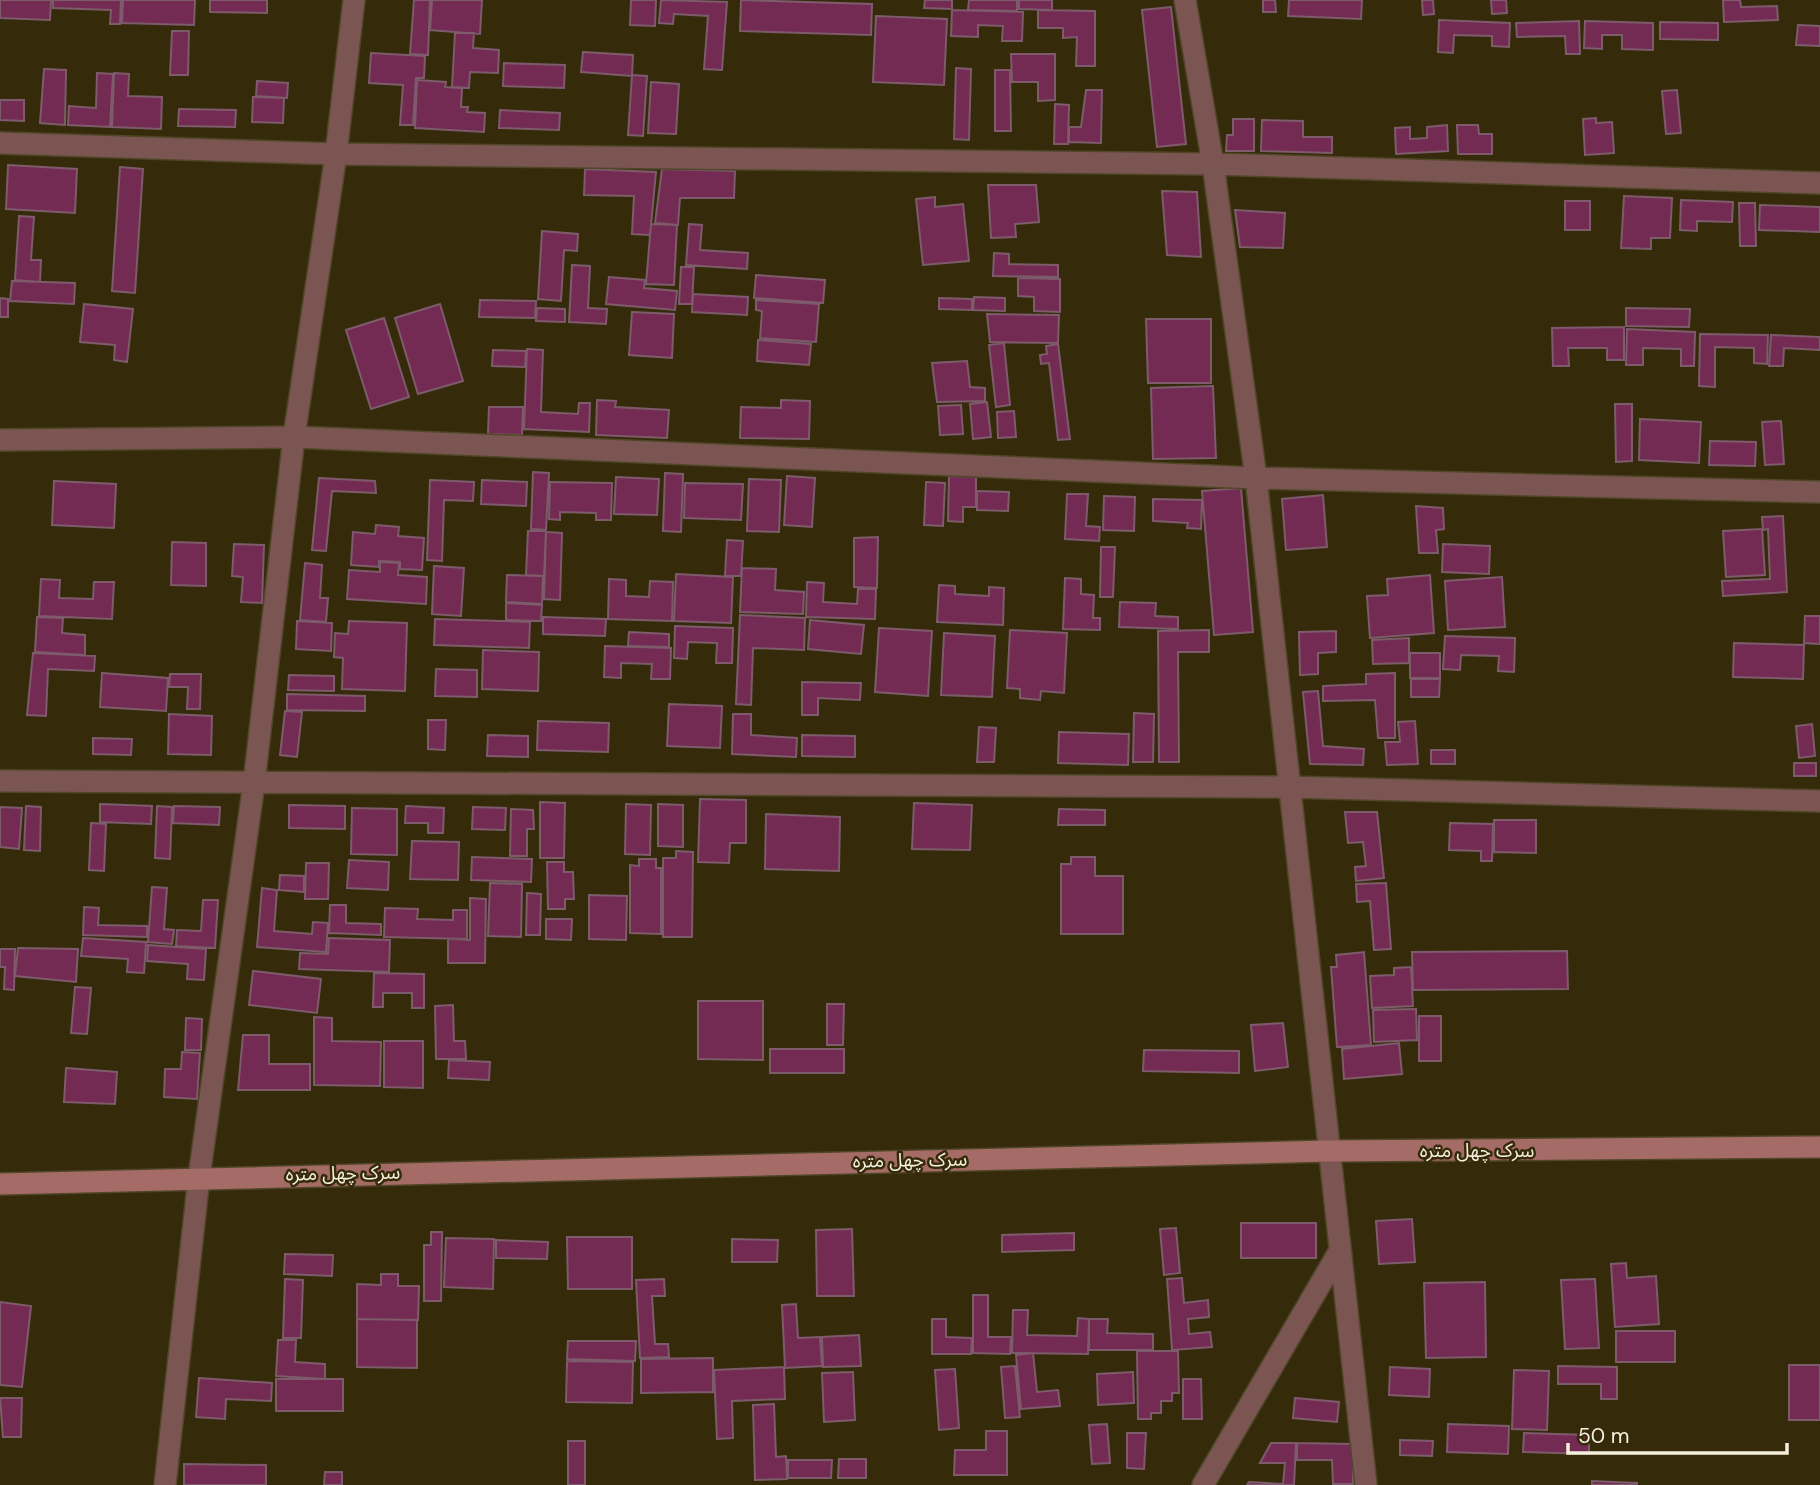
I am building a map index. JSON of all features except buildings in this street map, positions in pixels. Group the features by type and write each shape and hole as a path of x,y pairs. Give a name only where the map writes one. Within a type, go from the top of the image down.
{"street":[{"path":"165,1485 199,1177 254,783 294,437 336,154 354,0"},
{"path":"1185,0 1213,164 1256,478 1366,1485"},
{"path":"0,143 336,154 1213,164 1820,183"},
{"path":"0,440 294,437 1256,478 1820,492"},
{"path":"0,781 1288,787 1820,801"},
{"name":"سرک چهل متره","path":"0,1184 1328,1151 1820,1147"},
{"path":"1203,1485 1339,1252"}]}
